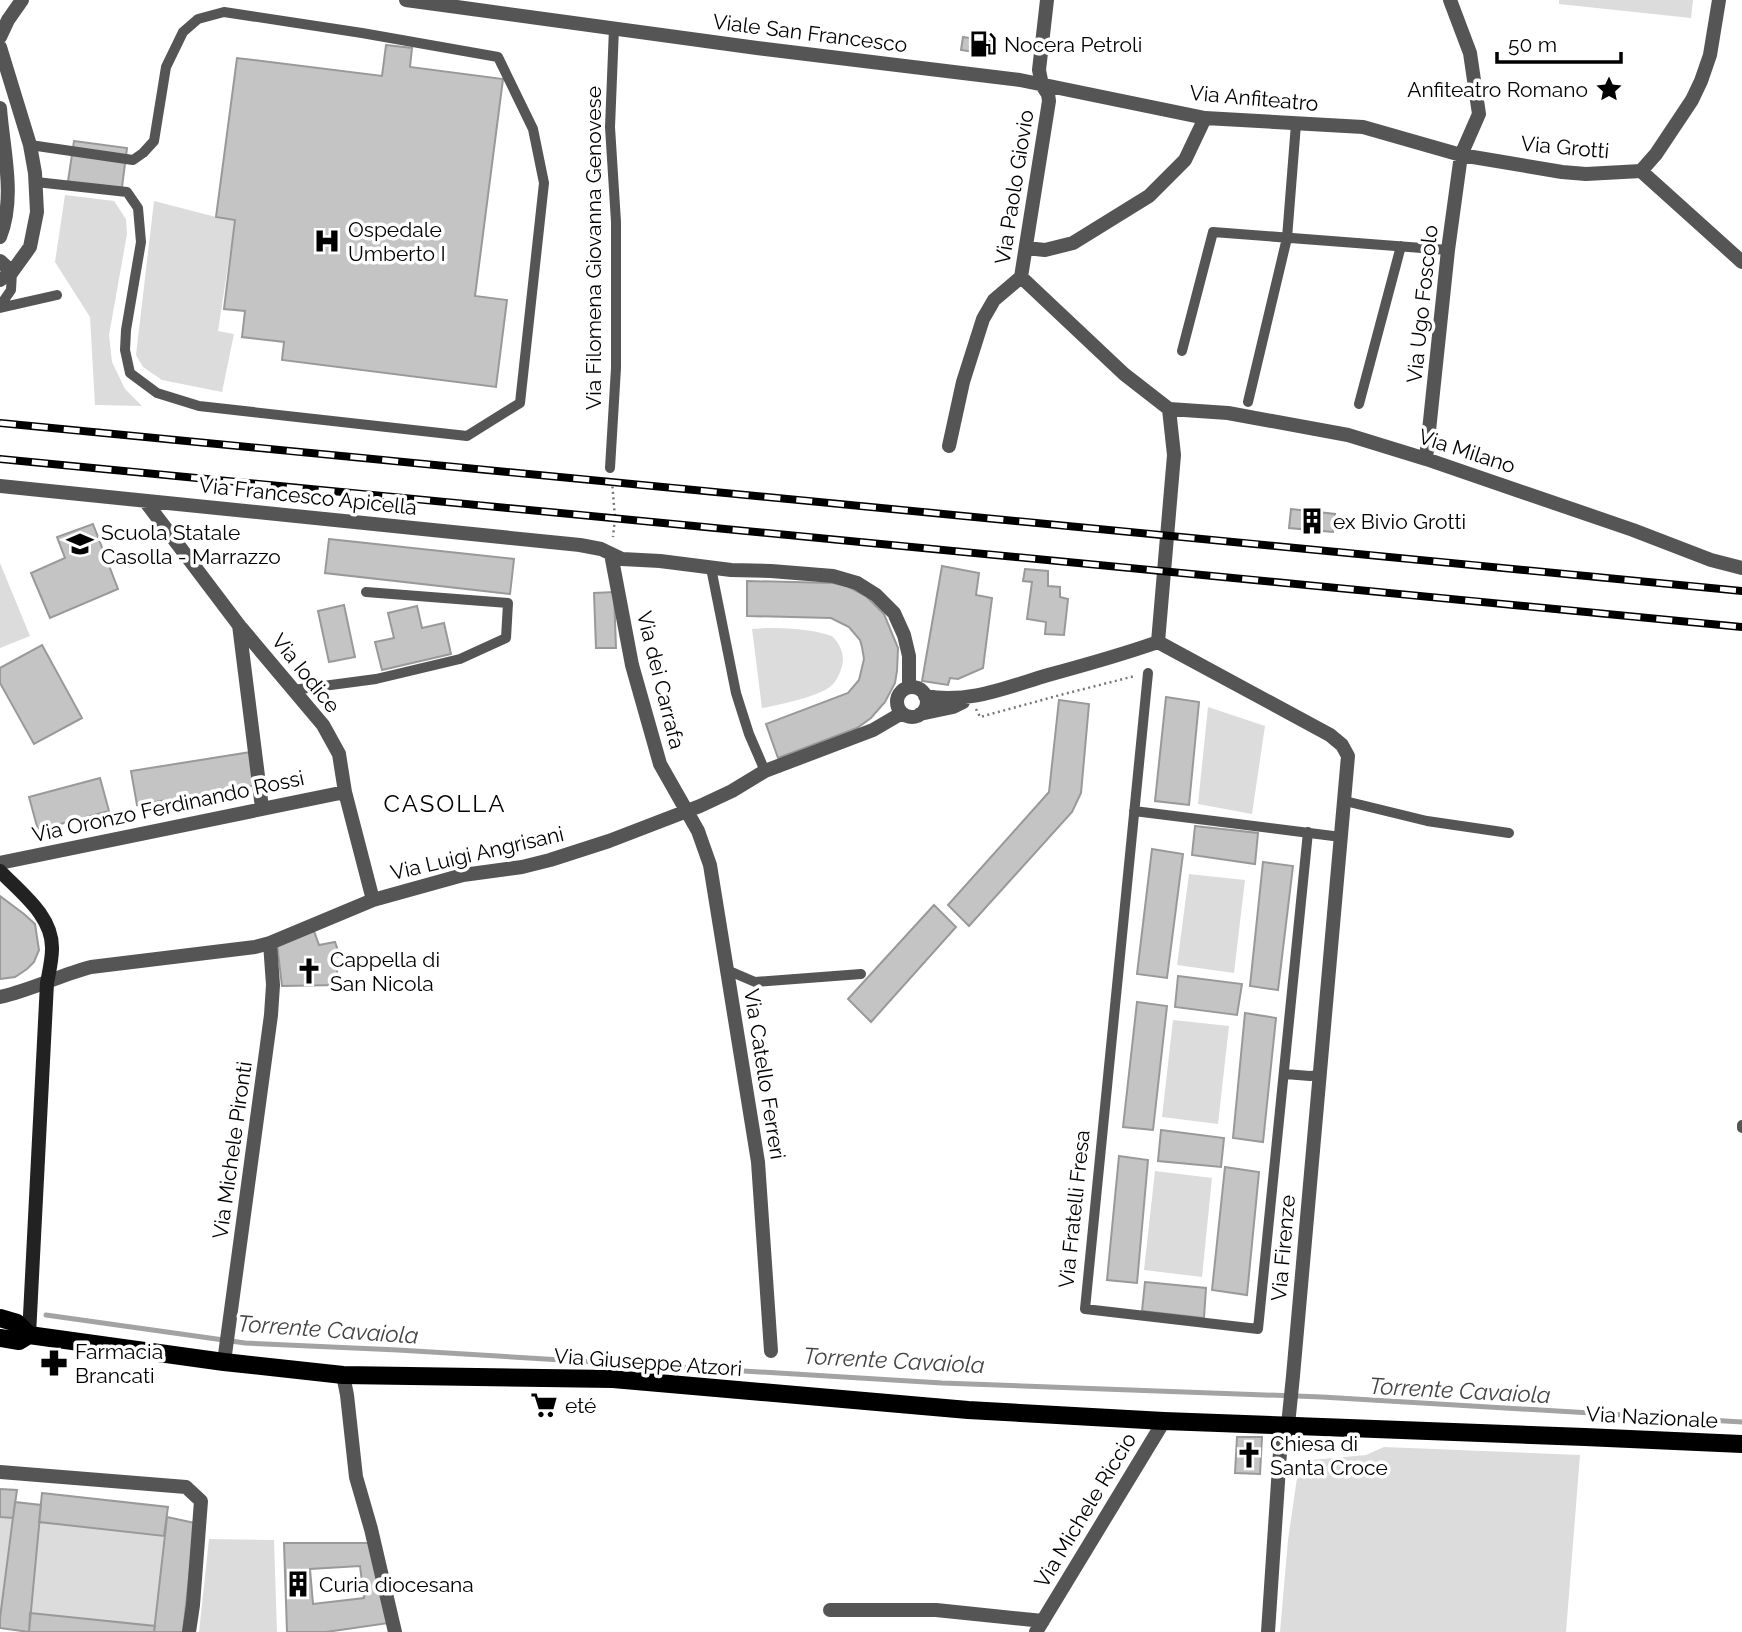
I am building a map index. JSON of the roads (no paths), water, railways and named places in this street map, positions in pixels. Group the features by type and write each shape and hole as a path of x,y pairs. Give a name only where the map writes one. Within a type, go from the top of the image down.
{"main road":[{"path":"0,872 38,910 51,936 52,949 47,983 29,1335"},
{"name":"Via Giuseppe Atzori","path":"0,1318 17,1323 29,1335"},
{"name":"Via Giuseppe Atzori","path":"0,1338 19,1341 29,1335 225,1356 343,1375 613,1379 968,1410 1266,1424"},
{"name":"Via Nazionale","path":"1266,1424 1288,1419 1742,1444"}],"street":[{"path":"0,37 22,0"},
{"name":"Viale San Francesco","path":"406,0 757,48 1020,80 1041,85"},
{"name":"Via Paolo Giovio","path":"949,446 963,382 983,319 994,300 1021,277 1049,101 1048,94 1041,85 1039,70 1047,0"},
{"name":"Via Ugo Foscolo","path":"1426,459 1461,155 1479,114 1471,53 1450,0"},
{"path":"1719,0 1710,55 1701,81 1692,100 1656,154 1641,171 1742,262"},
{"path":"0,47 30,145 36,182 37,212 30,247 6,276 0,261"},
{"name":"Via Anfiteatro","path":"1041,85 1205,118 1363,127 1461,155"},
{"path":"0,108 8,200 0,237"},
{"path":"1026,248 1045,250 1073,243 1149,196 1185,160 1205,118"},
{"path":"4,148 15,143 30,145"},
{"name":"Via Grotti","path":"1461,155 1562,172 1586,174 1641,171"},
{"path":"7,180 20,185 36,182"},
{"path":"1021,277 1124,374 1169,409 1174,454 1158,642"},
{"name":"Via Milano","path":"1169,409 1228,413 1348,435 1633,530 1711,560 1742,568"},
{"name":"Via Francesco Apicella","path":"0,486 580,545 601,549 622,559 833,576 857,583 876,595 894,613 904,635 909,656 909,688"},
{"name":"Via Iodice","path":"145,501 239,624 323,725 338,754 373,900"},
{"name":"Via dei Carrafa","path":"611,554 632,664 660,764 685,811"},
{"path":"239,624 262,808"},
{"path":"920,714 926,706 925,696 919,689 905,689 898,696 897,705 902,713 911,717 953,707 971,698 1158,642 1310,723 1342,745 1348,756 1341,837"},
{"path":"925,696 971,698"},
{"name":"Via Luigi Angrisani","path":"0,997 91,967 255,947 373,900 463,874 522,867 550,860 609,841 685,811 732,791 765,771 873,730 902,713"},
{"name":"Via Oronzo Ferdinando Rossi","path":"0,863 345,792"},
{"name":"Via Catello Ferreri","path":"685,811 698,831 710,865 758,1162 771,1351"},
{"name":"Via Firenze","path":"1268,1632 1280,1452 1288,1419 1293,1376 1315,1076 1341,837"},
{"name":"Via Michele Pironti","path":"225,1356 271,1015 273,985 270,943"},
{"path":"343,1375 356,1477 395,1632"},
{"name":"Via Michele Riccio","path":"830,1610 936,1610 1039,1626 1164,1421"},
{"path":"0,1472 186,1487 201,1501 189,1632"}],"lane":[{"path":"30,145 133,160 154,141 166,67 183,32 198,19 224,12 498,57 533,129 544,183 520,403 467,436 199,406 157,393 130,373 125,350 141,242 138,208 128,192 36,182"},
{"name":"Via Filomena Giovanna Genovese","path":"610,468 616,368 616,222 610,127 614,28"},
{"path":"1248,402 1287,238 1296,124"},
{"path":"1182,351 1213,232 1448,250"},
{"path":"1359,404 1401,246"},
{"path":"0,307 11,290 6,276"},
{"path":"0,307 57,295"},
{"path":"711,568 736,693 749,734 765,771"},
{"path":"293,690 376,679 460,659 506,638 508,603 366,592"},
{"name":"Via Fratelli Fresa","path":"1148,673 1085,1309 1258,1329 1308,832"},
{"path":"1345,801 1427,821 1509,833"},
{"path":"1134,811 1341,837"},
{"path":"727,970 755,982 861,974"},
{"path":"1285,1074 1315,1076"}],"waterway":[{"name":"Torrente Cavaiola","path":"46,1315 245,1343 942,1383 1322,1397 1742,1422"}],"railway":[{"path":"0,423 1742,591"},
{"path":"0,459 1742,627"}],"place":[{"name":"Nocera Petroli","path":"983,44"},
{"name":"Anfiteatro Romano","path":"1609,89"},
{"name":"Ospedale Umberto I","path":"327,241"},
{"name":"ex Bivio Grotti","path":"1312,521"},
{"name":"Scuola Statale Casolla - Marrazzo","path":"80,544"},
{"name":"Cappella di San Nicola","path":"309,971"},
{"name":"Farmacia Brancati","path":"54,1363"},
{"name":"eté","path":"544,1405"},
{"name":"Chiesa di Santa Croce","path":"1249,1455"},
{"name":"Curia diocesana","path":"298,1584"}],"district":[{"name":"CASOLLA","path":"445,803"}]}
